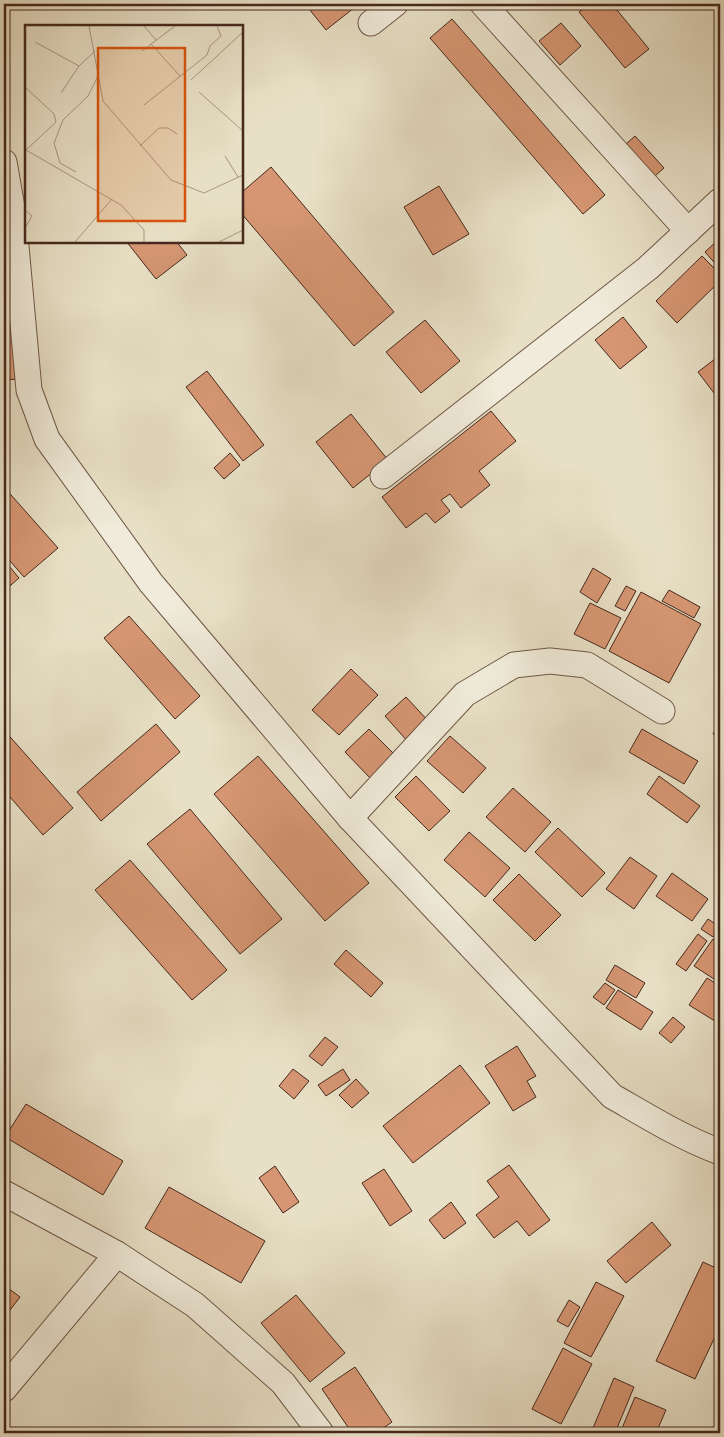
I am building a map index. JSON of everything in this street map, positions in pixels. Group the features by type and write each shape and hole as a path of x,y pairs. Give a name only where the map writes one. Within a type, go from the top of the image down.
{"street":[{"path":"371,23 394,4"},
{"path":"483,4 688,231"},
{"path":"4,162 8,224 29,390 47,439 151,583 350,818 612,1096 655,1120 720,1152"},
{"path":"383,476 640,274 720,201"},
{"path":"350,818 465,694 514,665 550,661 587,665 662,711"},
{"path":"4,1193 117,1254 195,1304 283,1383 321,1433"},
{"path":"4,1389 117,1254"}],"building":[{"path":"305,4 359,4 326,30"},
{"path":"590,4 612,4 649,49 625,68 579,12"},
{"path":"452,19 605,195 583,214 430,38"},
{"path":"561,23 581,46 560,65 539,41"},
{"path":"635,136 664,168 646,184 617,152"},
{"path":"271,167 394,312 354,346 242,214 242,192"},
{"path":"439,186 469,234 433,255 404,207"},
{"path":"720,238 720,269 705,252"},
{"path":"127,242 177,242 187,255 156,279"},
{"path":"702,256 720,274 720,281 677,323 656,301"},
{"path":"16,312 19,379 4,380 4,313"},
{"path":"623,317 647,347 620,369 595,340"},
{"path":"425,320 460,361 421,393 386,352"},
{"path":"720,355 720,401 698,372"},
{"path":"207,371 264,445 243,461 186,387"},
{"path":"491,411 516,441 479,471 490,485 461,508 450,494 441,500 450,511 435,523 426,513 406,528 382,497"},
{"path":"351,414 388,460 353,488 316,442"},
{"path":"230,453 240,465 224,479 214,468"},
{"path":"4,487 58,548 24,577 4,554"},
{"path":"4,560 19,578 4,591"},
{"path":"593,568 611,579 597,603 580,592"},
{"path":"626,586 636,591 625,611 615,606"},
{"path":"669,590 700,607 694,618 662,601"},
{"path":"641,592 701,624 669,683 609,651"},
{"path":"590,603 621,618 605,649 574,634"},
{"path":"129,616 200,696 175,719 104,638"},
{"path":"351,669 378,695 339,735 312,710"},
{"path":"406,697 431,724 409,743 385,716"},
{"path":"720,721 720,739 713,734"},
{"path":"156,724 180,752 101,821 77,792"},
{"path":"369,729 397,757 373,781 345,752"},
{"path":"642,729 698,761 684,784 629,752"},
{"path":"4,730 73,808 43,835 4,790"},
{"path":"450,736 486,768 463,793 427,761"},
{"path":"258,756 369,883 325,921 214,794"},
{"path":"416,776 450,811 429,831 395,797"},
{"path":"659,776 700,806 687,823 647,794"},
{"path":"513,788 551,822 525,852 486,817"},
{"path":"190,809 282,919 240,954 147,844"},
{"path":"558,828 605,873 582,897 535,852"},
{"path":"469,832 510,868 485,897 444,860"},
{"path":"630,857 657,876 634,909 606,889"},
{"path":"130,860 227,970 192,1000 95,890"},
{"path":"672,873 708,899 692,921 656,896"},
{"path":"519,874 561,915 535,941 493,900"},
{"path":"708,919 720,927 713,937 701,929"},
{"path":"698,934 707,941 686,971 676,964"},
{"path":"713,939 720,944 720,975 717,981 694,966"},
{"path":"346,950 383,983 371,997 334,964"},
{"path":"615,965 645,983 636,998 606,980"},
{"path":"707,978 720,986 720,1019 718,1023 689,1005"},
{"path":"605,983 615,990 604,1005 593,997"},
{"path":"618,990 653,1012 641,1030 606,1008"},
{"path":"673,1017 685,1027 671,1043 659,1033"},
{"path":"325,1037 338,1047 322,1066 309,1056"},
{"path":"517,1046 536,1076 527,1081 536,1097 513,1111 485,1066"},
{"path":"460,1065 490,1103 413,1163 383,1126"},
{"path":"293,1069 309,1081 294,1099 279,1086"},
{"path":"343,1069 350,1080 326,1096 318,1085"},
{"path":"356,1079 369,1093 352,1108 339,1095"},
{"path":"26,1104 123,1161 103,1195 5,1137"},
{"path":"509,1165 550,1220 529,1236 517,1221 494,1238 476,1215 499,1197 487,1181"},
{"path":"275,1166 299,1202 283,1213 259,1178"},
{"path":"384,1169 412,1211 390,1226 362,1183"},
{"path":"169,1187 265,1241 241,1283 145,1228"},
{"path":"451,1202 466,1223 444,1239 429,1220"},
{"path":"652,1222 671,1245 626,1283 607,1261"},
{"path":"703,1262 720,1270 720,1326 695,1379 656,1361"},
{"path":"596,1282 624,1296 591,1357 564,1343"},
{"path":"4,1285 20,1297 4,1318"},
{"path":"296,1295 345,1353 310,1382 261,1323"},
{"path":"569,1300 580,1307 568,1327 557,1321"},
{"path":"563,1348 592,1364 561,1424 532,1409"},
{"path":"355,1367 392,1422 376,1433 352,1433 322,1389"},
{"path":"614,1378 634,1387 615,1433 605,1433 593,1428"},
{"path":"635,1397 666,1410 656,1433 620,1433"}]}
